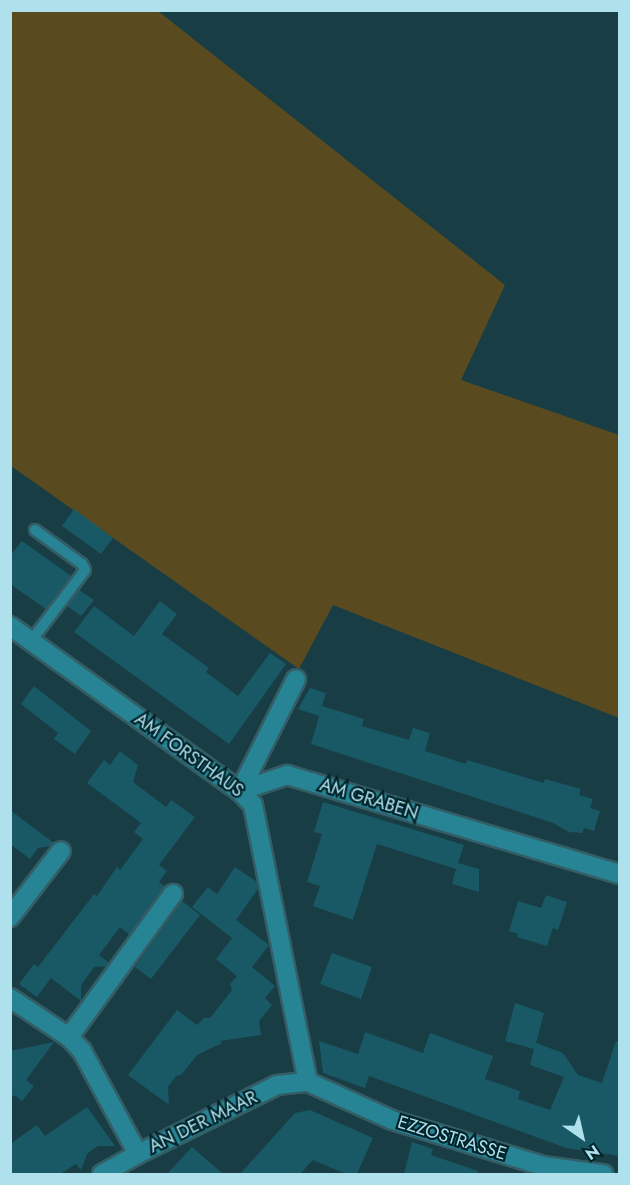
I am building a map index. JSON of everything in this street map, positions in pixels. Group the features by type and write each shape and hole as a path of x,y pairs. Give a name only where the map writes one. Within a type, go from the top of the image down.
{"street":[{"name":"AM FORSTHAUS","path":"10,626 240,791 253,805 308,1082"},
{"path":"240,791 296,679"},
{"name":"AM GRABEN","path":"240,791 287,775 620,874"},
{"path":"10,917 61,851"},
{"path":"69,1037 173,894"},
{"path":"10,998 69,1037 82,1051 138,1154"},
{"name":"AN DER MAAR","path":"102,1174 277,1085 308,1082"},
{"name":"EZZOSTRASSE","path":"308,1082 392,1120 543,1170 603,1174"}],"lane":[{"path":"31,641 85,570 82,564 35,530"}],"shaded area":[{"path":"11,11 158,11 505,285 461,380 619,435 619,718 333,605 299,669 11,466"}],"building":[{"path":"74,509 113,538 101,554 62,526"},
{"path":"22,541 71,576 46,609 10,584 10,556"},
{"path":"79,590 94,600 81,616 67,606"},
{"path":"160,601 177,614 162,634 209,668 206,672 238,696 270,653 286,664 229,744 74,632 94,606 134,636"},
{"path":"34,686 91,731 75,754 54,739 58,733 21,704"},
{"path":"310,688 326,693 319,716 298,709"},
{"path":"322,706 364,719 362,726 409,740 413,728 430,733 425,751 466,764 467,760 544,783 545,779 581,789 579,795 593,799 590,808 600,811 594,831 584,828 582,833 569,832 553,823 311,744"},
{"path":"120,751 138,765 133,782 166,807 171,800 195,817 159,865 167,871 159,882 165,887 130,935 120,927 99,955 109,963 107,966 94,967 81,985 81,1001 51,978 37,997 19,984 34,964 38,967 94,894 97,896 117,867 120,870 143,839 134,832 141,823 87,783 104,760 110,765"},
{"path":"323,802 464,845 458,863 479,869 479,892 452,884 456,869 377,844 353,920 313,906 320,886 307,882 322,834 314,832"},
{"path":"10,810 54,843 51,846 38,848 30,859 10,844"},
{"path":"235,867 257,882 258,889 236,920 269,945 252,967 275,986 265,998 272,1005 259,1021 261,1035 220,1041 222,1043 197,1055 168,1087 169,1105 128,1075 177,1010 197,1025 204,1018 210,1018 232,990 230,984 237,976 216,959 232,938 192,907 208,887 217,894"},
{"path":"546,895 567,902 558,930 553,928 547,946 517,937 518,934 509,931 518,901 541,908"},
{"path":"182,901 200,915 151,979 135,967"},
{"path":"332,953 372,967 361,999 320,984"},
{"path":"515,1003 544,1013 536,1043 563,1053 578,1075 602,1083 616,1041 620,1042 620,1156 566,1148 369,1076 365,1088 323,1073 319,1041 358,1054 365,1032 423,1053 430,1033 493,1056 485,1079 520,1091 518,1099 550,1110 564,1077 530,1065 534,1049 505,1041"},
{"path":"54,1042 26,1080 34,1086 22,1101 14,1095 10,1100 10,1051"},
{"path":"87,1107 115,1146 98,1146 92,1150 87,1154 81,1170 76,1164 60,1174 10,1174 10,1144 37,1125 45,1136"},
{"path":"310,1110 373,1138 357,1174 346,1174 313,1160 300,1174 240,1174 295,1113"},
{"path":"412,1142 433,1149 431,1155 478,1171 478,1174 404,1174"},
{"path":"192,1147 223,1174 167,1174"}]}
